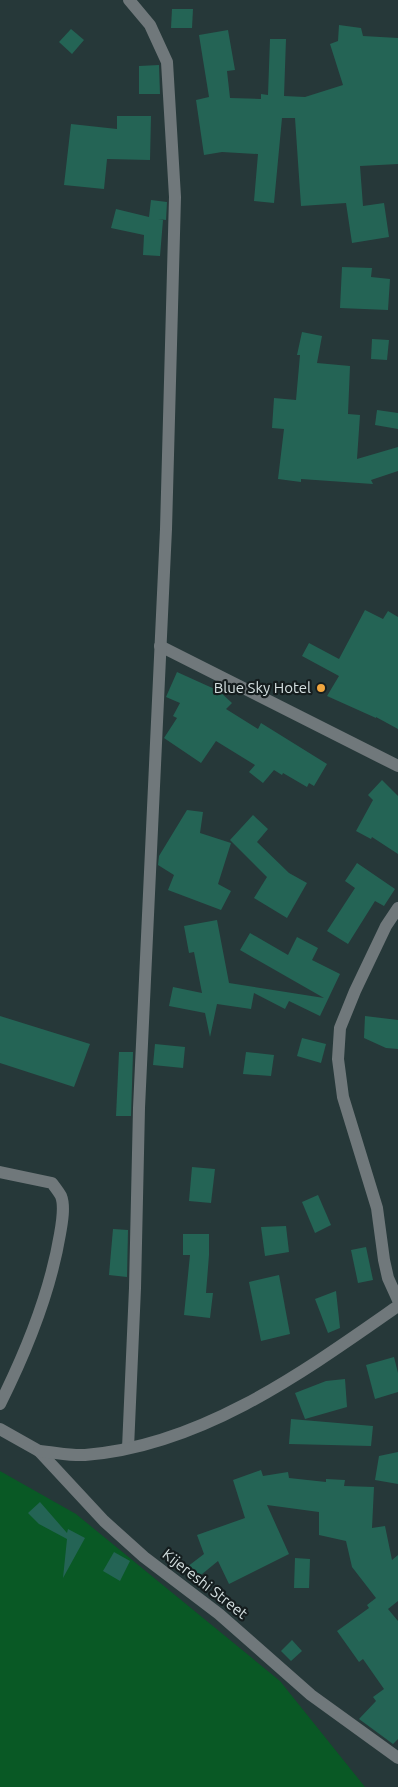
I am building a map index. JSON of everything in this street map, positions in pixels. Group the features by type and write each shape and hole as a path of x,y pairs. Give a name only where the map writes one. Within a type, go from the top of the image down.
{"street":[{"path":"128,0 150,25 167,62 175,197 160,646 140,1098 135,1288 128,1448"},
{"path":"160,646 398,766"},
{"path":"398,908 386,926 355,991 340,1028 338,1059 343,1097 377,1208 388,1278 398,1300"},
{"path":"0,1172 52,1184 62,1197 62,1220 56,1260 45,1300 0,1404"},
{"path":"40,1450 84,1455 128,1448 178,1434 219,1417 263,1394 335,1349 398,1306"},
{"name":"Kijereshi Street","path":"0,1429 40,1450 104,1521 144,1557 219,1614 311,1696 398,1758"}],"green space":[{"path":"0,1471 76,1514 280,1681 365,1787 0,1787"}],"building":[{"path":"172,9 193,9 192,28 171,28"},
{"path":"339,25 361,28 363,36 398,38 398,164 360,166 363,206 384,203 389,237 352,243 346,203 301,206 295,118 282,118 274,203 254,201 258,154 222,152 204,155 196,100 209,97 199,35 228,30 235,70 227,71 230,98 261,99 261,94 268,95 270,39 286,39 284,96 305,97 343,85 330,44 338,41"},
{"path":"71,29 84,40 72,54 59,42"},
{"path":"159,65 160,94 139,94 139,66"},
{"path":"117,116 151,116 150,160 107,159 104,189 64,185 71,124 117,129"},
{"path":"151,200 167,202 166,220 158,219 163,220 160,256 143,255 144,235 111,228 116,209 149,217"},
{"path":"342,267 372,268 371,277 390,279 388,310 340,308"},
{"path":"302,332 322,336 317,363 350,366 348,414 360,415 357,459 398,447 398,471 371,480 373,484 301,479 301,482 278,479 284,429 272,428 274,398 296,400 300,355 297,355"},
{"path":"372,339 389,340 387,360 371,359"},
{"path":"377,410 398,413 398,429 375,425"},
{"path":"365,610 383,619 388,611 398,617 398,729 376,717 327,696 339,676 302,656 309,643 339,659"},
{"path":"177,672 219,691 232,703 226,709 258,729 261,723 327,764 314,786 309,783 307,787 274,770 263,783 249,772 255,765 216,741 201,763 164,738 177,718 173,716 180,703 166,697"},
{"path":"382,780 398,796 398,854 372,837 371,839 356,831 373,800 368,795"},
{"path":"187,810 203,812 200,833 231,843 218,884 231,891 221,910 168,890 174,875 158,865 159,856"},
{"path":"253,815 268,829 257,842 289,873 307,883 287,918 254,898 267,877 230,840"},
{"path":"357,863 395,889 384,906 375,901 348,944 327,931 355,888 345,881"},
{"path":"217,920 229,983 324,998 240,950 250,933 288,955 297,937 318,948 312,960 340,974 320,1016 289,1001 285,1009 254,993 251,1009 217,1004 210,1037 205,1013 169,1006 173,987 202,993 194,952 189,953 184,926"},
{"path":"0,1016 90,1044 74,1087 0,1063"},
{"path":"365,1016 398,1020 398,1049 386,1048 364,1038"},
{"path":"302,1038 326,1044 321,1063 297,1056"},
{"path":"155,1044 185,1047 183,1068 153,1065"},
{"path":"119,1052 133,1052 131,1116 116,1116"},
{"path":"246,1052 274,1055 271,1076 243,1074"},
{"path":"192,1167 215,1169 211,1203 189,1201"},
{"path":"318,1195 331,1225 315,1233 302,1202"},
{"path":"286,1226 289,1252 265,1256 261,1227"},
{"path":"113,1229 128,1230 127,1277 109,1275"},
{"path":"183,1234 209,1234 206,1293 213,1293 210,1318 184,1315 190,1255 183,1255"},
{"path":"366,1247 373,1280 358,1283 351,1250"},
{"path":"279,1275 290,1334 261,1341 249,1282"},
{"path":"336,1291 340,1328 328,1333 315,1299"},
{"path":"394,1357 398,1373 398,1392 375,1399 366,1365"},
{"path":"345,1379 347,1407 305,1419 295,1393 326,1381"},
{"path":"291,1419 373,1426 371,1446 289,1444"},
{"path":"398,1452 398,1484 375,1480 379,1456"},
{"path":"261,1470 263,1476 288,1472 289,1478 326,1482 326,1479 345,1480 344,1486 374,1487 372,1528 385,1526 392,1560 398,1555 398,1601 388,1609 398,1621 398,1739 393,1744 359,1719 376,1701 373,1697 384,1689 363,1659 359,1662 337,1631 369,1608 367,1605 376,1598 352,1567 346,1541 319,1535 319,1512 267,1505 289,1554 229,1584 218,1561 196,1579 187,1567 204,1554 197,1535 245,1518 233,1480"},
{"path":"40,1502 67,1533 68,1529 85,1538 63,1578 67,1539 39,1524 28,1513"},
{"path":"114,1552 130,1561 120,1581 103,1571"},
{"path":"295,1558 310,1559 309,1588 294,1588"},
{"path":"292,1640 302,1651 291,1661 281,1651"}],"place":[{"name":"Blue Sky Hotel","path":"321,688"}]}
